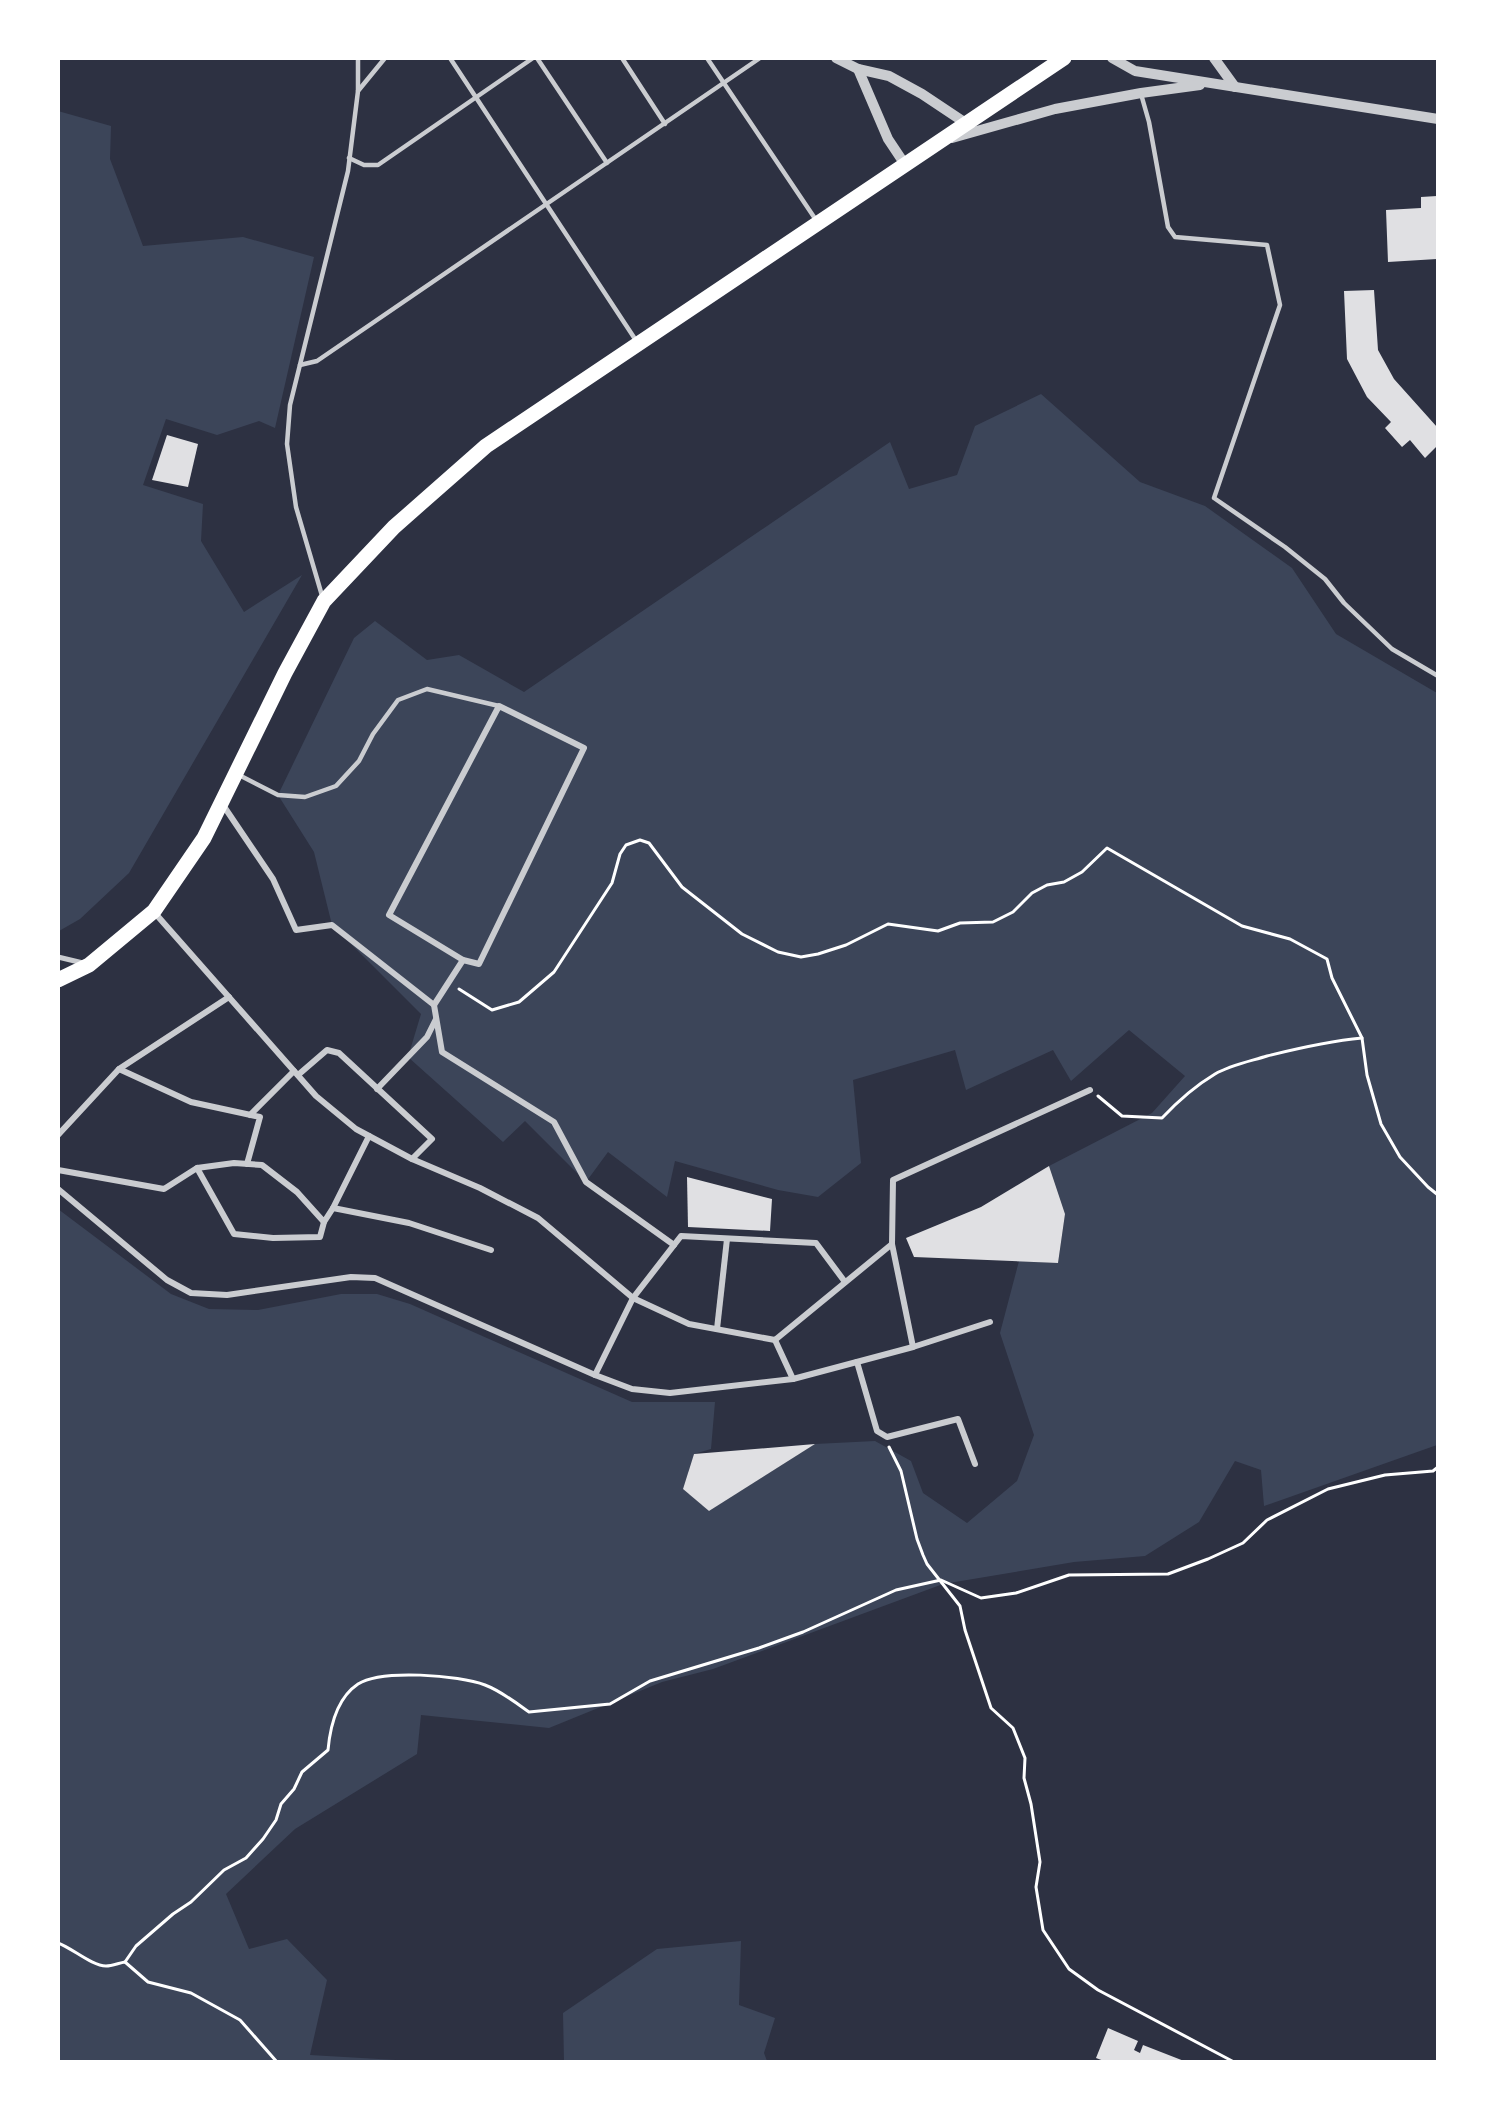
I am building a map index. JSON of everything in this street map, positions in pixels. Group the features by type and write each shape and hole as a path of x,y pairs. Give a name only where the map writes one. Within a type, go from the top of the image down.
{"main road":[{"path":"58,980 89,965 154,912 204,838 285,674 324,602 394,527 486,446 1064,58"}],"street":[{"path":"836,58 858,69 889,76 922,93 967,124"},
{"path":"1112,58 1135,71 1437,119"},
{"path":"1214,58 1235,87"},
{"path":"858,69 888,139 906,166"},
{"path":"943,140 1055,109 1140,93 1214,83"},
{"path":"499,706 584,748 479,964 463,960 389,915 499,706"},
{"path":"221,803 273,879 296,930 332,925 434,1005"},
{"path":"154,912 316,1096 356,1129 412,1159 480,1188 538,1218 633,1298 689,1324 775,1340"},
{"path":"58,957 89,965"},
{"path":"463,960 434,1005 442,1052 554,1122 586,1182 674,1245"},
{"path":"58,1135 119,1070 230,997"},
{"path":"377,1089 427,1037 436,1019"},
{"path":"250,1115 296,1073 327,1050 339,1053 432,1139 412,1159"},
{"path":"119,1070 190,1102 260,1117 247,1164"},
{"path":"913,1347 892,1244 893,1180 1090,1090"},
{"path":"197,1168 234,1234 273,1238 320,1237 324,1222 369,1136"},
{"path":"58,1170 164,1189 197,1168 234,1164 262,1165 297,1192 324,1222"},
{"path":"58,1189 167,1280 191,1293 226,1295 351,1277 375,1278 595,1375 632,1389 670,1393 793,1379 913,1347 990,1322"},
{"path":"333,1208 409,1223 491,1250"},
{"path":"595,1375 633,1298 681,1236 816,1243 845,1282"},
{"path":"717,1329 727,1239"},
{"path":"775,1340 892,1244"},
{"path":"775,1340 793,1379"},
{"path":"856,1362 877,1431 887,1437 958,1419 975,1464"}],"lane":[{"path":"324,602 297,507 287,444 290,405 348,171 358,92 358,58"},
{"path":"358,92 385,58"},
{"path":"450,58 638,344"},
{"path":"349,158 364,165 378,165 535,58 607,163"},
{"path":"622,58 665,124"},
{"path":"706,58 819,224"},
{"path":"300,365 317,361 760,58"},
{"path":"1140,93 1149,122 1168,227 1175,237 1267,245 1280,305 1214,498 1285,548 1324,579 1344,603 1392,650 1437,676"},
{"path":"236,774 278,795 305,797 336,786 359,761 374,734 398,700 427,690 499,706"}],"path":[{"path":"450,981 469,997 492,1010 519,1002 554,972 612,883 620,854 626,845 640,840 649,843 681,887 742,934 778,952 801,957 846,945 888,924 938,931 960,923 993,922 1013,912 1032,893 1047,885 1064,882 1082,872 1107,848 1242,927 1290,939 1327,959 1332,978 1362,1038 1367,1075 1381,1125 1400,1157 1437,1195"},
{"path":"1090,1090 1122,1116 1162,1118 1180,1099 1217,1073 1250,1061 1302,1047 1362,1038"},
{"path":"883,1435 901,1471 923,1556 960,1606 965,1630 991,1708 1013,1728 1024,1758 1024,1778 1031,1804 1040,1863 1036,1887 1043,1930 1069,1969 1098,1990 1234,2061"},
{"path":"58,1943 104,1966 125,1962 136,1946 191,1902 224,1870 246,1858 264,1839 276,1820 281,1804 294,1789 302,1772 328,1750 336,1712 356,1685 371,1677 393,1675 456,1678 483,1684 501,1692 529,1712 610,1704 650,1681 759,1648 803,1632 896,1590 941,1580 981,1598 1016,1593 1070,1575 1168,1574 1243,1543 1267,1520 1328,1489 1385,1475 1433,1471 1437,1467"},
{"path":"125,1962 148,1982 191,1993 240,2020 277,2061"}],"shaded area":[{"path":"58,111 111,126 110,159 143,246 243,237 314,257 275,428 259,421 217,435 166,419 143,485 203,504 201,541 244,612 302,575 129,873 80,919 59,931"},
{"path":"1041,394 1140,482 1205,506 1292,568 1336,634 1437,693 1437,1445 1264,1506 1261,1470 1235,1461 1199,1522 1145,1556 1074,1562 943,1584 713,1669 662,1682 549,1728 421,1715 417,1754 295,1829 226,1894 249,1949 287,1939 327,1980 310,2055 413,2061 59,2061 58,1209 171,1294 209,1309 258,1310 341,1294 377,1294 410,1304 632,1402 715,1402 711,1449 694,1454 683,1489 709,1511 815,1444 875,1441 911,1461 923,1493 967,1523 1017,1481 1034,1435 1000,1333 1019,1261 1058,1263 1065,1214 1049,1166 1152,1113 1185,1076 1129,1030 1071,1081 1053,1050 966,1090 955,1050 853,1080 861,1163 818,1197 778,1190 675,1161 667,1197 608,1152 586,1182 525,1121 503,1142 408,1057 421,1014 332,925 314,852 278,795 354,638 375,621 427,660 459,655 524,692 890,442 909,489 957,475 975,426"},
{"path":"741,1941 739,2005 775,2018 764,2053 767,2061 564,2061 563,2013 657,1949"}],"building":[{"path":"1437,196 1437,259 1388,262 1386,210 1421,208 1421,197"},
{"path":"1374,290 1378,350 1394,379 1437,427 1437,446 1425,458 1410,440 1402,447 1385,428 1391,422 1367,397 1347,359 1344,291"},
{"path":"167,435 198,444 188,487 152,480"},
{"path":"1049,1166 1065,1214 1058,1263 914,1257 906,1238 981,1207"},
{"path":"687,1177 772,1199 770,1231 688,1227"},
{"path":"815,1444 709,1511 683,1489 694,1454"},
{"path":"1108,2028 1138,2041 1134,2050 1140,2053 1143,2045 1184,2061 1104,2061 1096,2058"}]}
